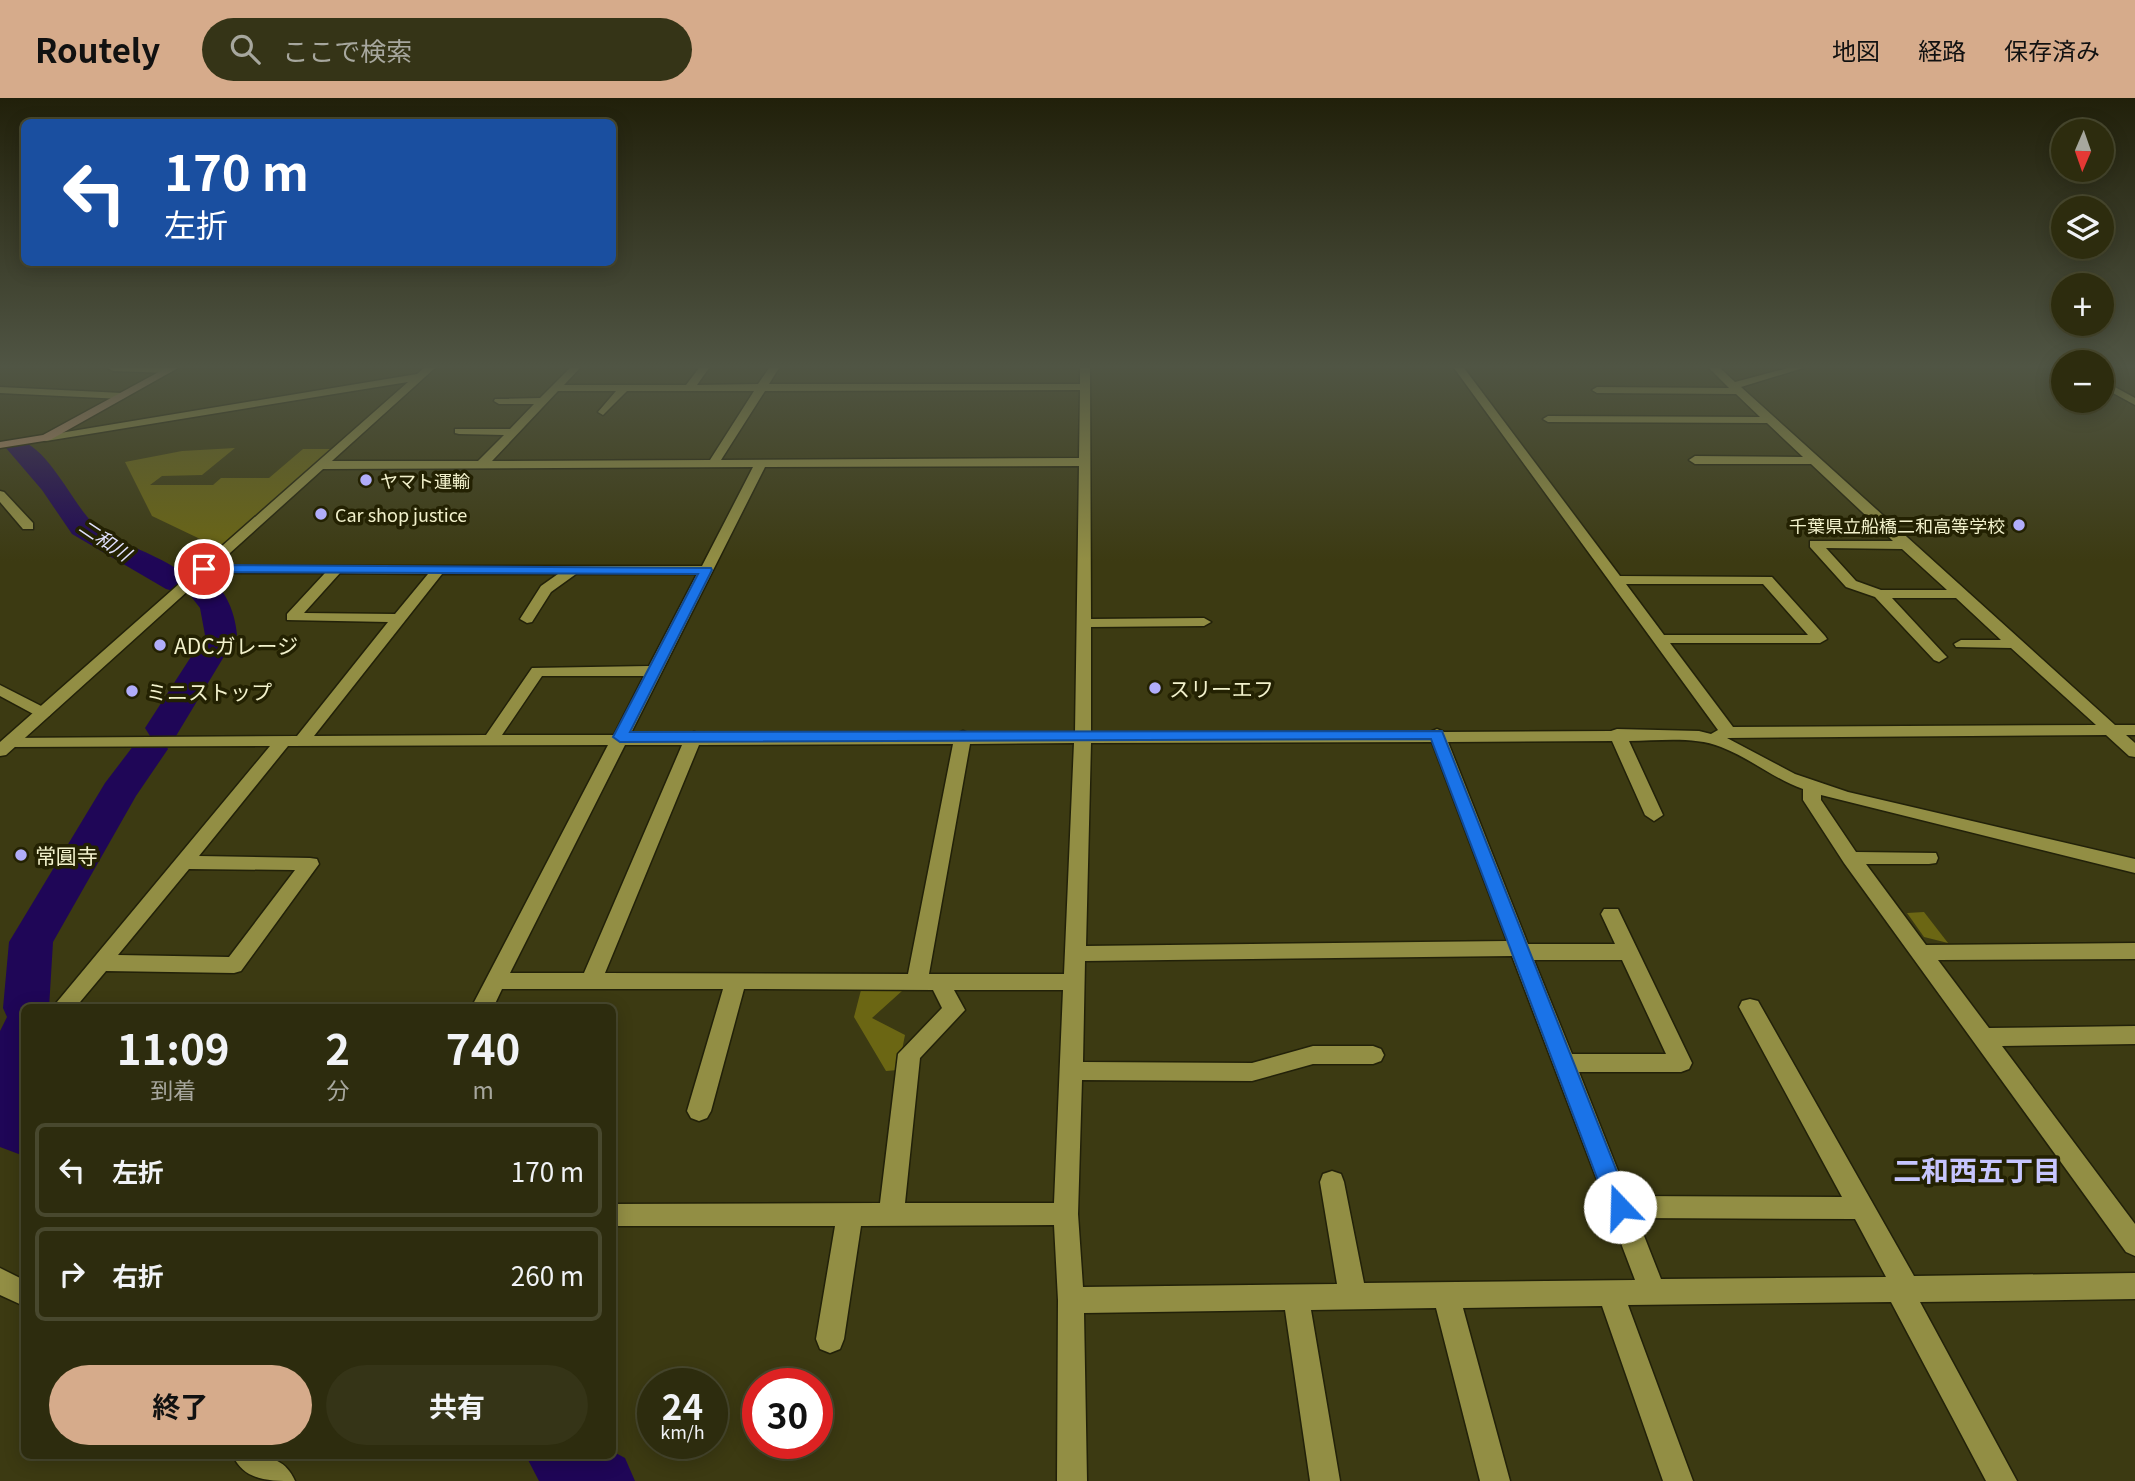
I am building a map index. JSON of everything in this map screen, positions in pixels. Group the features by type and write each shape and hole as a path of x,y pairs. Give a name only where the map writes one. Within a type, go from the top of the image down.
{"main road":[{"path":"0,445 46,438 56,433"}],"street":[{"path":"46,438 79,433"},
{"path":"5,747 357,433"},
{"path":"482,464 512,433"},
{"path":"713,464 733,433"},
{"path":"1072,1481 1071,1300 1066,1214 1083,736 1083,433"},
{"path":"1507,433 1660,639 1721,735 1789,778 1844,797 2135,866"},
{"path":"1783,433 2135,751"},
{"path":"1695,460 1814,461"},
{"path":"484,1004 761,463"},
{"path":"321,465 1083,463"},
{"path":"0,495 28,526"},
{"path":"1905,545 1815,544 1851,584 1880,594 1960,594"},
{"path":"204,569 706,570"},
{"path":"337,569 292,617 398,618"},
{"path":"66,1004 437,570"},
{"path":"527,619 546,589 572,570"},
{"path":"1617,580 1767,580 1820,639 1660,639"},
{"path":"1880,594 1939,657"},
{"path":"1083,623 1204,622"},
{"path":"1961,644 2017,644"},
{"path":"492,738 537,671 654,671"},
{"path":"0,690 43,713"},
{"path":"5,747 294,739 1721,735 2135,730"},
{"path":"1437,734 1653,1293"},
{"path":"1617,734 1654,815"},
{"path":"928,982 963,736"},
{"path":"591,981 694,737"},
{"path":"1812,786 1812,800 1851,858 2135,1244"},
{"path":"1851,858 1929,858"},
{"path":"101,963 234,965 310,864 186,862"},
{"path":"1564,1063 1681,1063 1611,914"},
{"path":"1075,954 1520,950 1629,952"},
{"path":"1921,953 2135,951"},
{"path":"496,981 1074,982"},
{"path":"699,1111 736,982"},
{"path":"891,1214 909,1054 954,1010 928,982"},
{"path":"1750,1007 1862,1208 2002,1481"},
{"path":"1983,1037 2135,1035"},
{"path":"1071,1071 1252,1072 1313,1055 1373,1055"},
{"path":"1332,1182 1353,1297"},
{"path":"1620,1207 1862,1208"},
{"path":"616,1214 1066,1214"},
{"path":"830,1339 850,1214"},
{"path":"0,1281 21,1292"},
{"path":"1071,1300 2135,1286"},
{"path":"1611,1294 1678,1481"},
{"path":"1446,1295 1495,1481"},
{"path":"1296,1297 1325,1481"},
{"path":"252,1459 281,1481"}],"shaded area":[{"path":"235,448 202,475 162,476 150,485 213,485 221,478 269,478 303,449 331,449 219,548 152,516 125,462 182,451"},
{"path":"1924,912 1948,943 1924,937 1907,913"},
{"path":"861,990 902,991 872,1018 905,1035 898,1070 886,1071 854,1017"}],"waterway":[{"name":"二和川","path":"19,448 52,485 82,528 177,583"},
{"name":"二和川","path":"163,728 221,635 216,608 209,595 199,586"},
{"name":"二和川","path":"26,1004 31,942 119,792 150,749"},
{"name":"二和川","path":"21,1054 10,1114 10,1126 21,1132"},
{"name":"二和川","path":"563,1459 602,1481"}],"place":[{"name":"ヤマト運輸","path":"366,480"},
{"name":"Car shop justice","path":"321,514"},
{"name":"千葉県立船橋二和高等学校","path":"2019,525"},
{"name":"ADCガレージ","path":"160,645"},
{"name":"スリーエフ","path":"1155,688"},
{"name":"ミニストップ","path":"132,691"},
{"name":"常圓寺","path":"21,855"}],"district":[{"name":"二和西五丁目","path":"1977,1169"}],"route":[{"path":"204,569 706,570 620,737 1437,734 1620,1207"}]}
